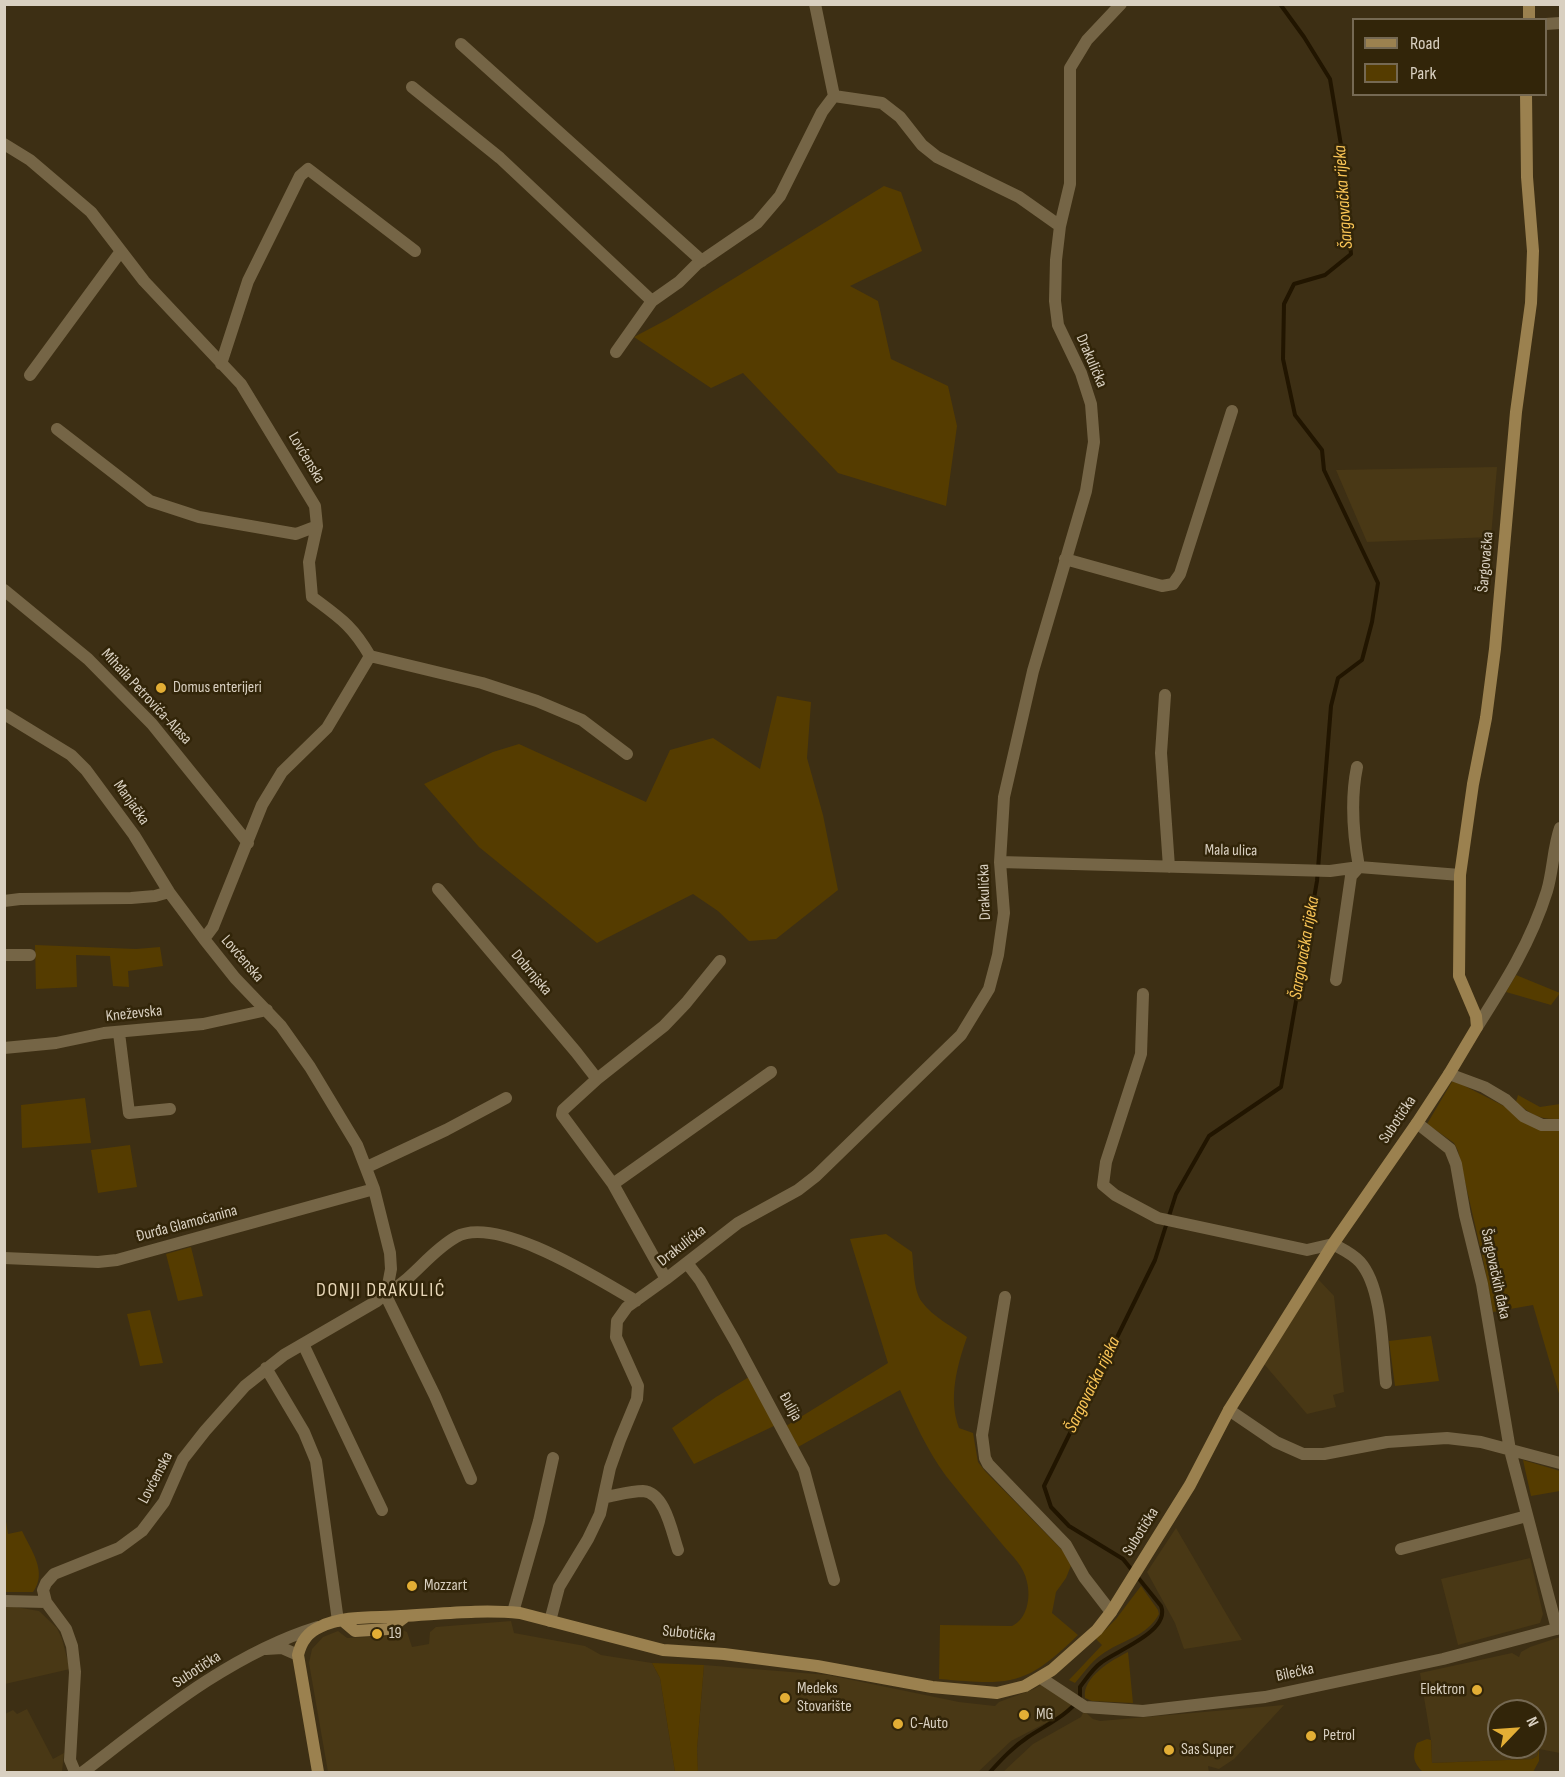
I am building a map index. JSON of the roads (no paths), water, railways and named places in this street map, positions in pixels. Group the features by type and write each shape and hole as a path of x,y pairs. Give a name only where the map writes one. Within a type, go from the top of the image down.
{"street":[{"path":"616,352 652,301 679,282 702,261 757,223 780,196 822,112 834,96 815,4"},
{"name":"Drakulićka","path":"550,1621 559,1587 595,1527 605,1497 610,1468 638,1400 638,1386 618,1344 615,1330 620,1314 738,1223 798,1190 816,1176 961,1035 989,989 1001,945 1004,913 1000,862 1004,797 1033,671 1086,491 1094,442 1091,404 1081,373 1058,325 1055,301 1060,226 1070,184 1070,68 1087,40 1121,4"},
{"path":"461,44 702,261"},
{"path":"412,87 500,158 652,301"},
{"path":"834,96 882,103 900,117 922,145 937,157 1019,197 1060,226"},
{"name":"Šargovačka","path":"1477,1027 1476,1016 1459,976 1460,874 1473,784 1486,718 1516,412 1531,303 1533,251 1527,177 1526,96"},
{"name":"Lovćenska","path":"4,144 30,160 91,212 144,281 241,384 315,506 317,526 309,562 312,597 350,625 370,656 327,728 282,772 262,805 213,927 204,939 235,978 267,1010 310,1066 347,1126 368,1167 389,1244 391,1262 385,1294 369,1307 266,1368 244,1386 183,1459 164,1502 142,1531 119,1548 54,1574 43,1590 46,1602"},
{"path":"221,364 248,281 300,176 309,169 415,250"},
{"path":"30,375 121,251"},
{"path":"1065,560 1162,586 1173,584 1180,574 1232,411"},
{"path":"57,429 150,501 199,517 296,534 317,526"},
{"name":"Mihaila Petrovića-Alasa","path":"4,590 88,659 152,724 248,843"},
{"path":"370,656 482,683 537,701 582,720 627,753"},
{"path":"1165,695 1161,753 1169,867"},
{"name":"Manjačka","path":"4,714 71,755 86,770 134,834 169,892 204,939"},
{"path":"1336,980 1351,876 1359,867 1353,835 1354,784 1357,767"},
{"name":"Subotička","path":"83,1773 190,1692 262,1649 288,1636 340,1621 513,1612 663,1650 724,1654 817,1666 960,1690 997,1693 1025,1686 1041,1678 1080,1646 1112,1612 1190,1485 1229,1410 1333,1244 1449,1074 1517,963 1531,934 1546,893 1560,828"},
{"name":"Mala ulica","path":"1000,862 1330,871 1359,867 1460,874"},
{"name":"Dobrnjska","path":"438,889 597,1079"},
{"path":"4,901 130,898 155,896 169,892"},
{"path":"4,955 30,955"},
{"path":"666,1280 613,1184 562,1115 563,1110 597,1079 664,1026 720,961"},
{"path":"1143,994 1141,1054 1106,1162 1103,1185 1115,1195 1158,1218 1274,1241 1307,1250 1333,1244 1359,1262 1371,1280 1376,1294 1386,1383"},
{"name":"Kneževska","path":"4,1048 203,1024 267,1010"},
{"path":"119,1033 129,1113 170,1109"},
{"path":"613,1184 771,1072"},
{"path":"1449,1074 1506,1100 1522,1116 1542,1125 1560,1125"},
{"path":"368,1167 507,1098"},
{"name":"Šargovačkih đaka","path":"1417,1123 1444,1143 1453,1156 1482,1284 1510,1450 1559,1628"},
{"name":"Đurđa Glamočanina","path":"4,1258 98,1262 117,1260 374,1189"},
{"path":"471,1479 435,1396 385,1294 454,1238 478,1231 504,1236 534,1246 636,1300"},
{"name":"Đulija","path":"687,1263 706,1290 804,1470 834,1580"},
{"path":"1005,1297 982,1435 985,1458 988,1464 1066,1545 1084,1577 1112,1612"},
{"path":"303,1344 382,1510"},
{"path":"266,1368 304,1432 316,1461 340,1621"},
{"path":"1229,1410 1276,1442 1302,1454 1324,1454 1387,1442 1447,1438 1482,1442 1560,1463"},
{"path":"513,1612 539,1521 553,1458"},
{"path":"605,1497 645,1491 659,1498 678,1550"},
{"path":"1401,1549 1527,1516"},
{"path":"4,1601 46,1602 66,1629 72,1646 75,1672 70,1760 75,1773"},
{"path":"318,1773 298,1655 304,1640 320,1627"},
{"name":"Bilećka","path":"1041,1678 1085,1707 1143,1711 1265,1697 1443,1659 1559,1628"},
{"path":"262,1649 282,1648 298,1655"}],"waterway":[{"name":"Šargovačka rijeka","path":"990,1772 1017,1745 1069,1710 1080,1698 1080,1687 1096,1667 1150,1632 1158,1624 1162,1615 1161,1606 1123,1559 1069,1526 1051,1507 1044,1486 1155,1260 1176,1194 1209,1136 1281,1087 1317,881 1331,706 1338,678 1362,660 1372,622 1378,583 1324,470 1322,450 1295,415 1283,359 1284,304 1294,284 1325,275 1351,254 1341,145 1330,79 1280,4"}],"place":[{"name":"Domus enterijeri","path":"161,688"},
{"name":"Mozzart","path":"412,1586"},
{"name":"19","path":"377,1634"},
{"name":"Elektron","path":"1477,1690"},
{"name":"Medeks Stovarište","path":"785,1698"},
{"name":"MG","path":"1024,1715"},
{"name":"C-Auto","path":"898,1724"},
{"name":"Petrol","path":"1311,1736"},
{"name":"Sas Super","path":"1169,1750"}],"district":[{"name":"DONJI DRAKULIĆ","path":"381,1291"}]}
